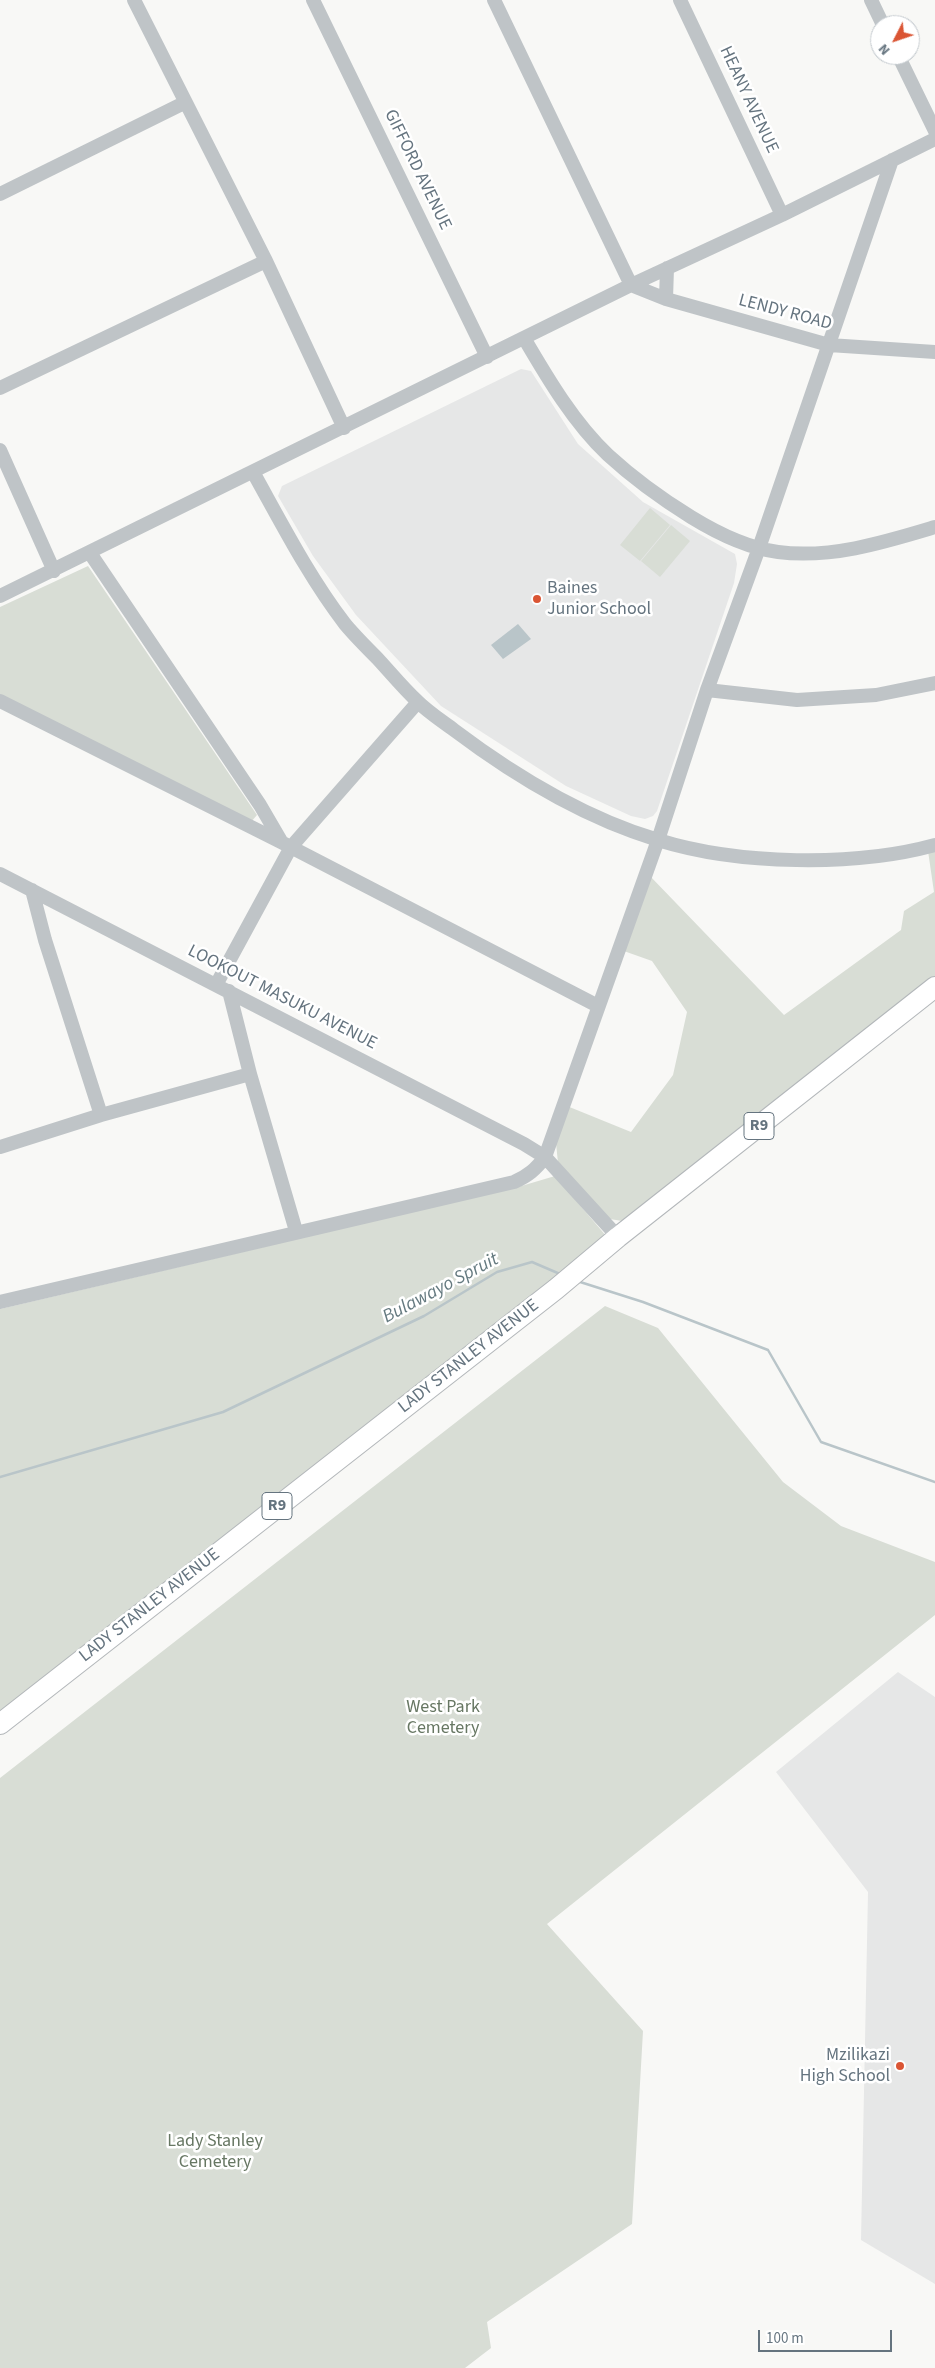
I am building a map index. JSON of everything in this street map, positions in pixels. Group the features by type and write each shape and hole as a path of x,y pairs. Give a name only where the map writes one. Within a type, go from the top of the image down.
{"highway":[{"name":"LADY STANLEY AVENUE","path":"0,1724 556,1289 618,1237 935,986"}],"street":[{"path":"134,0 184,103 266,261 344,428"},
{"name":"GIFFORD AVENUE","path":"313,0 487,357"},
{"path":"494,0 631,285"},
{"name":"HEANY AVENUE","path":"680,0 782,215"},
{"path":"871,0 878,15"},
{"path":"903,65 935,131"},
{"path":"0,194 184,103"},
{"path":"0,596 90,554 631,285 782,215 935,139"},
{"path":"1,1300 514,1182 525,1177 535,1169 545,1157 658,840 707,690 759,548 892,160"},
{"path":"0,388 266,261"},
{"path":"666,299 667,268"},
{"name":"LENDY ROAD","path":"631,285 666,299 829,345 935,352"},
{"path":"524,338 549,381 607,454 672,505 707,527 759,548 780,552 848,550 890,541 935,527"},
{"path":"0,450 54,571"},
{"path":"253,472 302,561 346,626 418,702 488,756 538,786 580,808 658,840 690,848 770,859 828,860 915,850 935,845"},
{"path":"90,554 286,844"},
{"path":"707,690 746,696 797,700 876,695 935,683"},
{"path":"0,701 286,844 598,1006"},
{"path":"216,985 286,844 418,702"},
{"name":"LOOKOUT MASUKU AVENUE","path":"0,874 524,1144 545,1157 618,1237"},
{"path":"32,890 45,940 101,1115"},
{"path":"229,991 250,1074 296,1231"},
{"path":"0,1147 101,1115 250,1074"}],"shaded area":[{"name":"Baines Junior School","path":"521,369 531,371 578,444 643,502 735,554 737,564 734,583 657,811 653,816 645,819 631,816 566,786 441,706 356,615 313,556 278,496 282,486"},
{"path":"518,624 531,639 503,659 491,645"},
{"name":"Mzilikazi High School","path":"898,1672 935,1697 935,2284 861,2240 868,1892 776,1772"}],"green space":[{"path":"650,508 670,525 640,561 620,545"},
{"path":"671,525 690,541 660,577 641,561"},
{"path":"88,566 257,815 251,822 0,695 0,607"},
{"path":"935,849 935,978 622,1221 610,1219 558,1163 556,1143 567,1106 631,1132 673,1075 687,1012 652,961 621,950 649,875 784,1015 901,930 904,911 934,892 928,851"},
{"path":"555,1176 607,1237 0,1713 0,1309 518,1187"},
{"name":"West Park Cemetery","path":"605,1306 658,1328 783,1482 841,1526 935,1562 935,1615 547,1924 643,2031 632,2224 487,2322 491,2348 465,2368 0,2368 0,1778"}],"waterway":[{"name":"Bulawayo Spruit","path":"0,1477 223,1412 424,1316 497,1272 532,1262 560,1274"},
{"name":"Bulawayo Spruit","path":"577,1281 643,1302 768,1350 821,1442 935,1482"}],"place":[{"name":"Baines Junior School","path":"537,599"},
{"name":"Mzilikazi High School","path":"900,2066"}],"park label":[{"name":"Lady Stanley Cemetery","path":"215,2152"}]}
